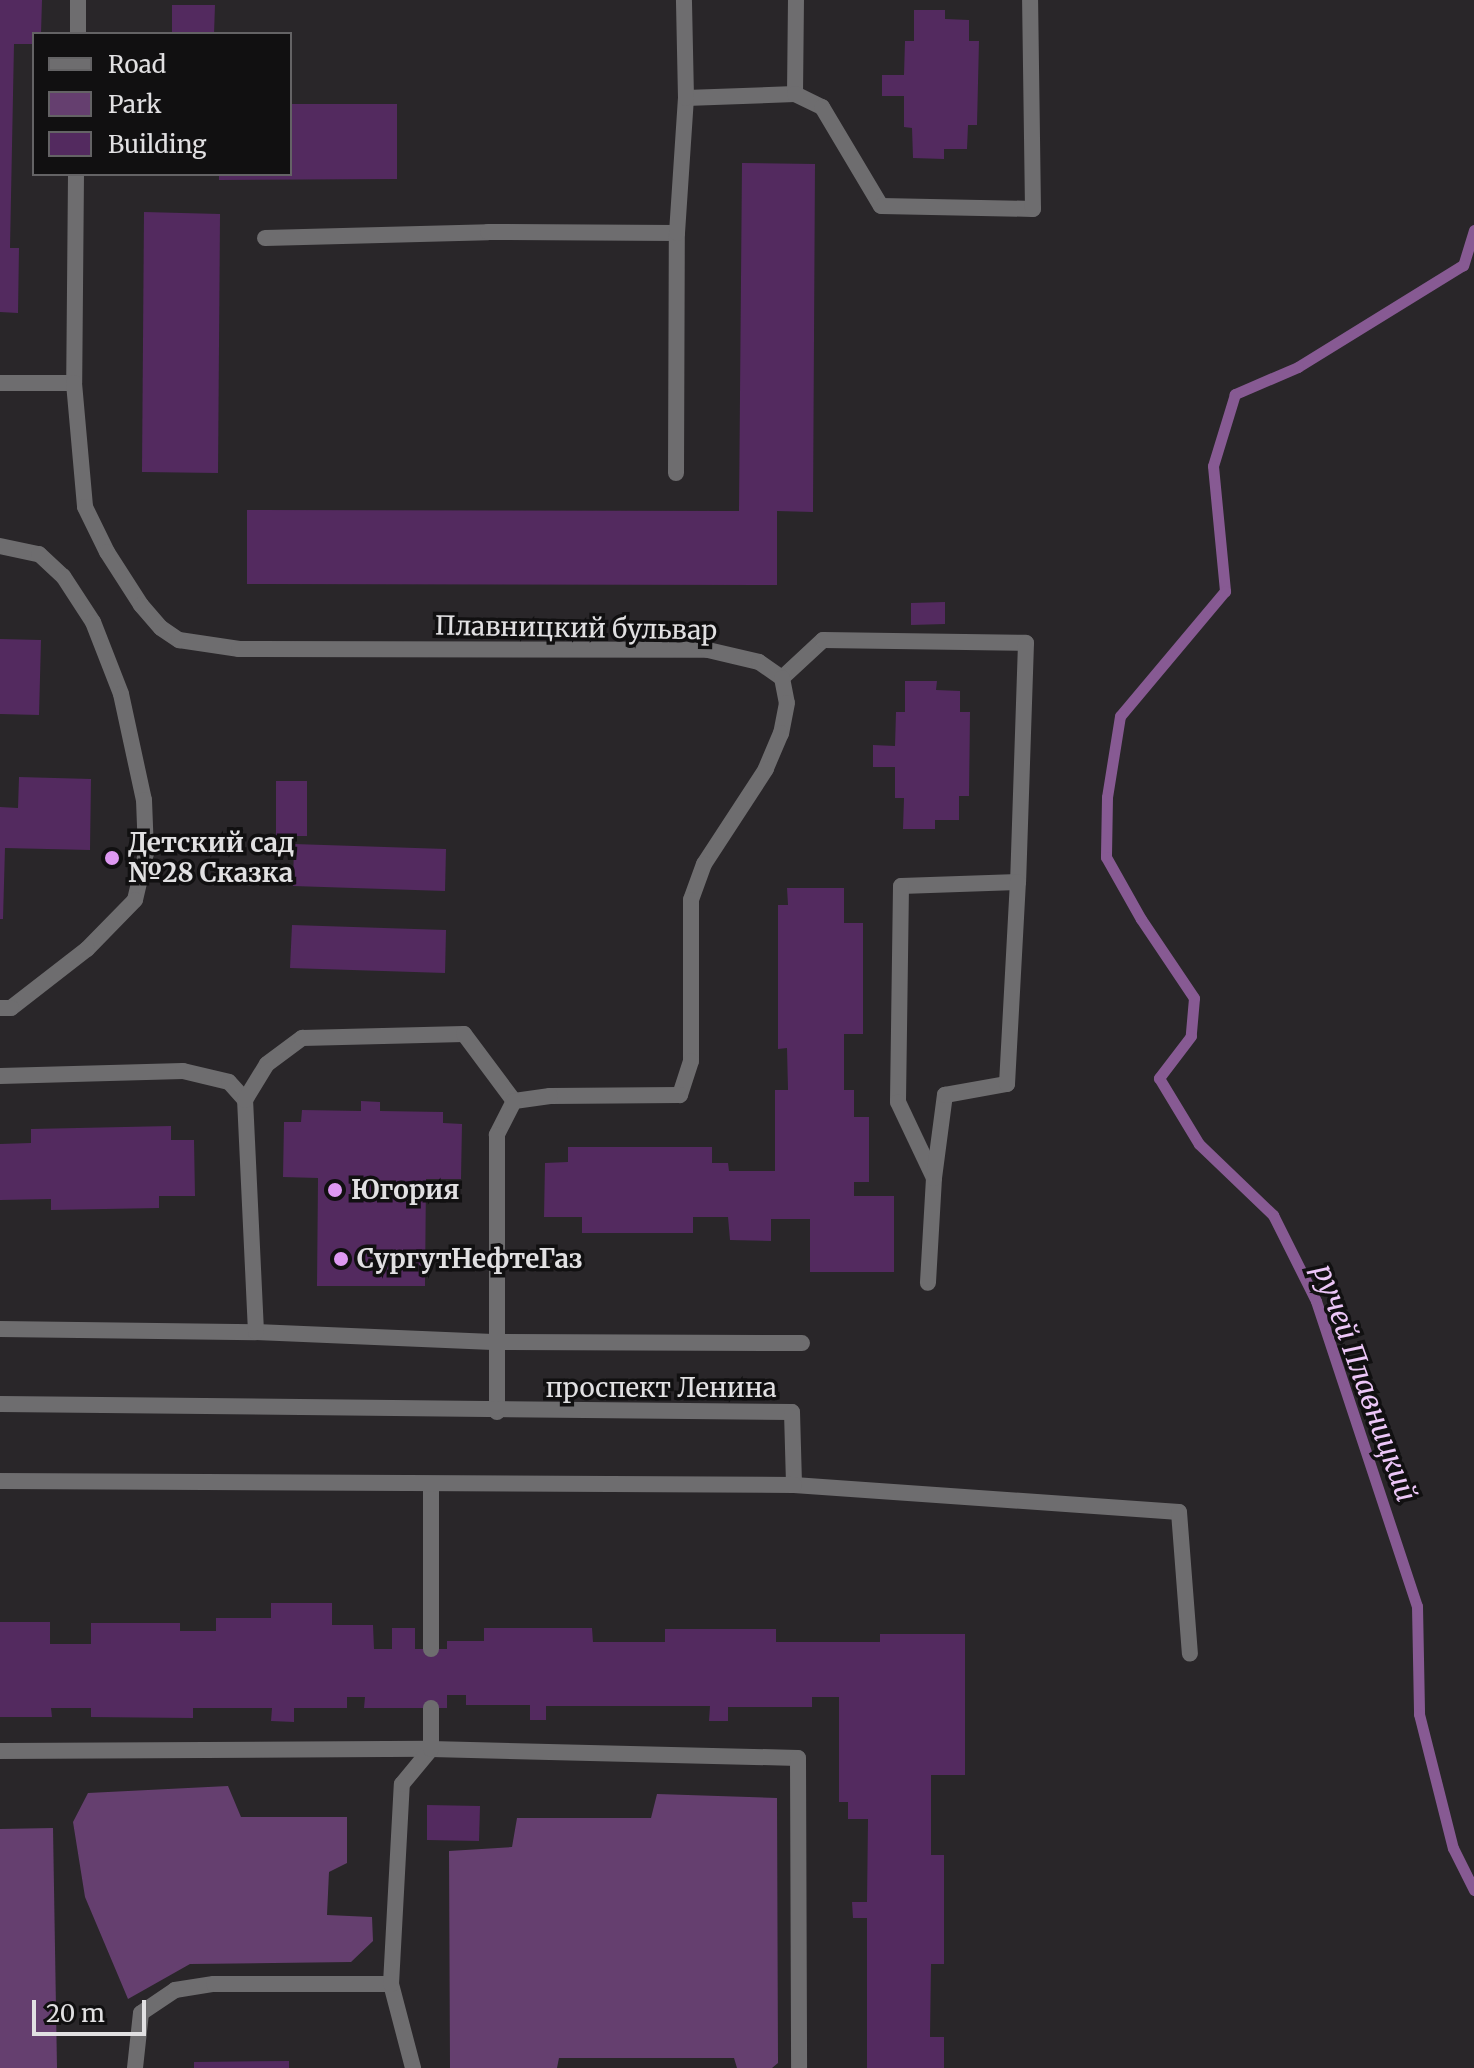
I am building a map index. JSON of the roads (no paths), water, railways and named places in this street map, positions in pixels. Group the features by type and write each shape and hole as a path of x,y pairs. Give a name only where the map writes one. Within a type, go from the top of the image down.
{"street":[{"path":"78,0 78,32"},
{"path":"676,473 677,233 686,98 684,0"},
{"path":"795,94 796,0"},
{"path":"686,98 795,94 822,107 881,206 1033,209 1030,0"},
{"name":"Плавницкий бульвар","path":"76,176 74,383 85,507 107,552 141,605 161,628 179,640 239,649 708,650 759,662 782,678"},
{"path":"265,238 488,232 677,233"},
{"path":"0,383 74,383"},
{"path":"0,546 39,554 63,576 93,622 121,694 144,800 146,853 135,900 87,949 11,1008 0,1008"},
{"path":"514,1101 550,1096 680,1095 691,1061 691,900 704,864 766,769 781,733 787,703 782,678 823,640 1026,643 1007,1084 945,1095 934,1178 928,1283"},
{"path":"934,1178 898,1102 901,886 1018,882"},
{"path":"256,1332 245,1100 267,1064 302,1038 464,1034 514,1101"},
{"path":"0,1076 183,1071 229,1082 245,1100"},
{"path":"497,1412 497,1135 514,1101"},
{"path":"0,1329 256,1332 499,1342 802,1343"},
{"name":"проспект Ленина","path":"0,1404 497,1412 792,1412 794,1485"},
{"path":"0,1481 431,1486 794,1485 1179,1512 1190,1654"},
{"path":"431,1486 431,1649"},
{"path":"413,2068 391,1984 402,1784 431,1749 431,1708"},
{"path":"0,1751 431,1749 798,1758 799,2068"},
{"path":"135,2068 141,2013 175,1990 214,1984 391,1984"}],"waterway":[{"name":"ручей Плавницкий","path":"1474,230 1463,265 1298,367 1235,394 1213,466 1225,591 1120,716 1107,797 1106,857 1141,919 1194,998 1191,1036 1159,1078 1199,1144 1273,1215 1316,1301 1417,1606 1419,1714 1453,1848 1474,1890"}],"place":[{"name":"Детский сад №28 Сказка","path":"112,858"},
{"name":"Югория","path":"335,1190"},
{"name":"СургутНефтеГаз","path":"341,1259"}]}
